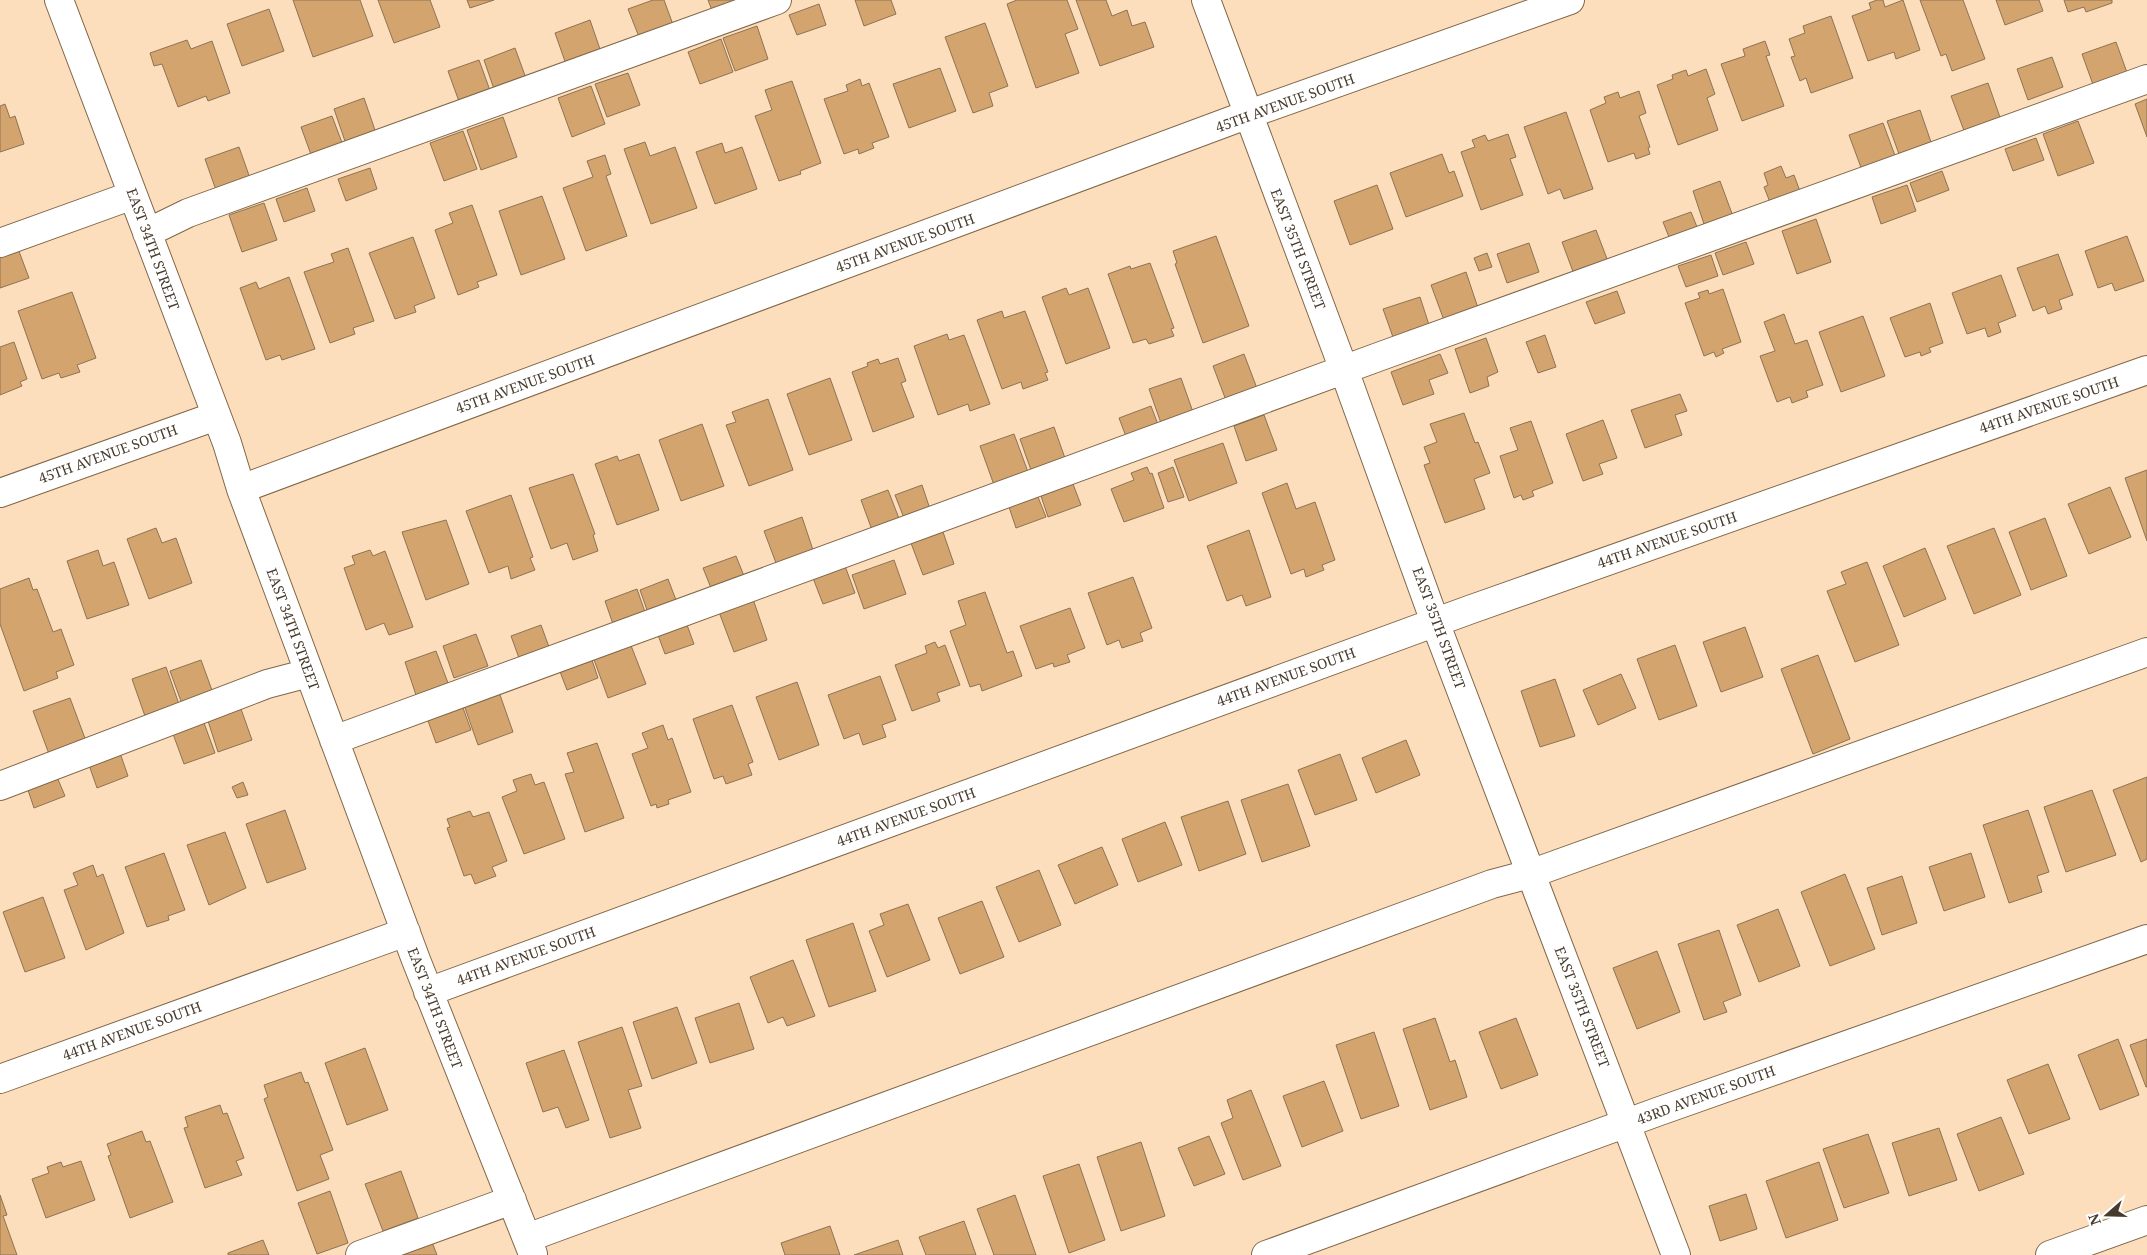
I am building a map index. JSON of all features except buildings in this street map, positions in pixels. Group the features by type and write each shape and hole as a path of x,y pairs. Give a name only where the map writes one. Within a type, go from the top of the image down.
{"street":[{"name":"EAST 34TH STREET","path":"60,0 216,416 241,489 428,992 530,1246"},
{"path":"147,233 188,213 777,0"},
{"name":"EAST 35TH STREET","path":"1206,0 1249,114 1259,147 1344,370 1435,622 1676,1255"},
{"name":"45TH AVENUE SOUTH","path":"241,489 1249,114 1570,0"},
{"path":"334,740 1344,370 2147,79"},
{"path":"0,243 133,195"},
{"name":"44TH AVENUE SOUTH","path":"428,992 1435,622 2147,370"},
{"name":"45TH AVENUE SOUTH","path":"0,493 216,416"},
{"path":"530,1246 1464,894 1530,874 2147,652"},
{"path":"0,786 267,684 309,673"},
{"name":"44TH AVENUE SOUTH","path":"0,1079 406,932"},
{"name":"43RD AVENUE SOUTH","path":"1266,1255 2147,939"},
{"path":"360,1255 512,1200"},
{"path":"2050,1255 2147,1220"}]}
